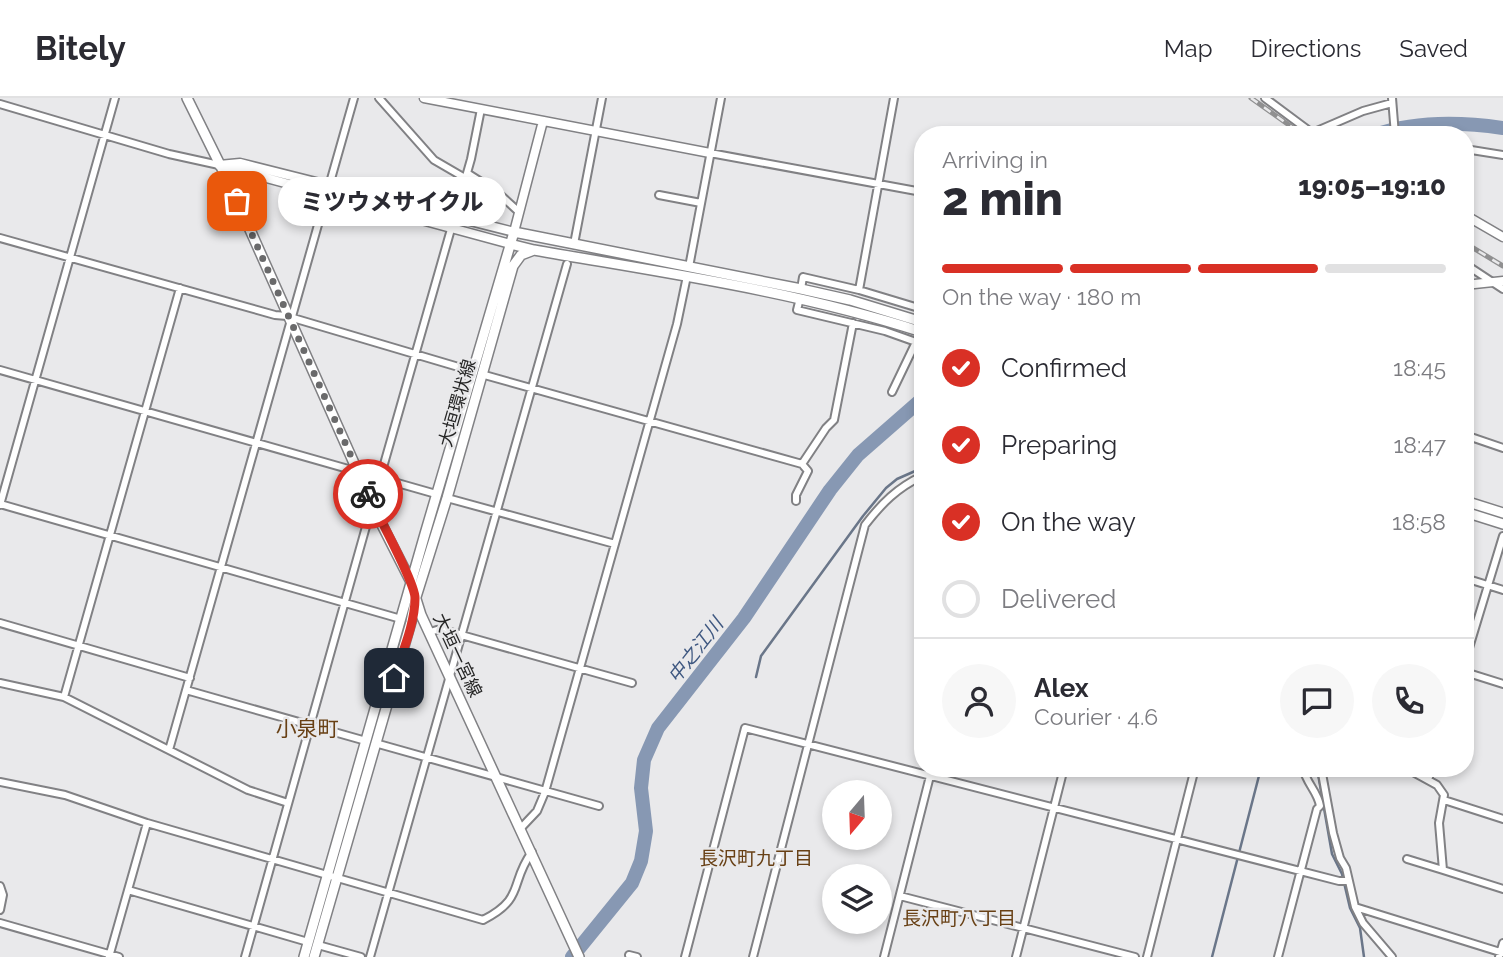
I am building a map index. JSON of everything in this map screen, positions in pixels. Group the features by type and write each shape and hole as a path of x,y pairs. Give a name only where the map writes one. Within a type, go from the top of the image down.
{"main road":[{"name":"大垣一宮線","path":"187,98 290,319 376,513 411,581 430,632 579,957"},
{"path":"514,232 688,272"},
{"name":"大垣環状線","path":"370,742 411,622 415,597 447,498 514,232"},
{"path":"513,266 510,244 801,293 914,320"},
{"path":"513,266 521,255 534,250"},
{"name":"大垣環状線","path":"304,957 313,943 332,877 436,494 513,266"},
{"path":"886,315 914,328"},
{"path":"1474,504 1503,513"},
{"path":"1474,515 1503,524"},
{"name":"大垣環状線","path":"313,943 314,957"}],"street":[{"path":"115,98 0,504 401,619"},
{"path":"169,750 354,98"},
{"path":"379,98 434,160 497,192 519,212"},
{"path":"424,98 914,191"},
{"path":"574,244 602,98"},
{"path":"520,829 537,811 545,792 677,324 720,98"},
{"path":"859,289 894,98"},
{"path":"1265,98 1304,126"},
{"path":"0,104 169,154 219,165 510,244"},
{"path":"1327,126 1363,111 1393,104 1394,126"},
{"path":"380,478 466,176 481,109"},
{"path":"219,165 240,163 514,232 543,121"},
{"path":"1474,150 1503,155"},
{"path":"659,195 701,202"},
{"path":"1474,220 1503,237"},
{"path":"0,238 802,464 808,471 796,495 796,501"},
{"path":"370,957 567,264"},
{"path":"1474,269 1501,284"},
{"path":"914,306 859,289 803,277 797,310 914,341"},
{"path":"1474,285 1501,284"},
{"path":"64,697 180,288"},
{"path":"802,464 834,420 853,323"},
{"path":"892,392 914,346"},
{"path":"0,370 436,494"},
{"path":"1474,438 1503,448"},
{"path":"753,957 865,525 886,499 914,480"},
{"path":"447,498 615,544"},
{"path":"245,957 369,516 376,513"},
{"path":"1474,632 1503,536"},
{"path":"1474,581 1503,590"},
{"path":"0,623 190,678"},
{"path":"430,632 440,629 632,683"},
{"path":"1474,675 1503,684"},
{"path":"0,683 64,697 248,790 288,803"},
{"path":"187,690 599,806"},
{"path":"685,957 745,727 914,772"},
{"path":"884,957 930,777"},
{"path":"934,777 1346,882"},
{"path":"1016,957 1062,777"},
{"path":"1147,957 1193,777"},
{"path":"1278,957 1320,806 1318,797 1306,777"},
{"path":"1323,777 1333,833 1355,907 1363,923 1392,957"},
{"path":"1422,777 1437,785 1444,795 1439,823 1443,870"},
{"path":"0,782 65,795 147,824 483,920 507,905 532,852"},
{"path":"1444,800 1503,819"},
{"path":"109,956 147,824"},
{"path":"1407,859 1503,889"},
{"path":"0,886 3,894 0,910"},
{"path":"128,890 361,957"},
{"path":"900,896 1135,957"},
{"path":"1355,907 1501,954 1503,943"},
{"path":"0,923 120,957"},
{"path":"629,955 637,957"}],"waterway":[{"name":"中之江川","path":"1414,126 1439,124 1503,128"},
{"name":"中之江川","path":"572,957 632,883 641,861 646,831 641,788 644,760 658,728 744,618 830,490 858,455 914,406"},
{"path":"756,677 761,656 863,516 886,488 897,479 914,472"},
{"path":"1212,957 1259,777"},
{"path":"1319,777 1332,854 1342,874 1350,908 1360,928 1364,957"}],"railway":[{"path":"1251,98 1290,126"},
{"path":"1474,248 1503,266"}],"way so far":[{"path":"237,201 368,494"}],"place":[{"name":"ミツウメサイクル","path":"237,201"}],"district":[{"name":"小泉町","path":"307,728"},
{"name":"長沢町九丁目","path":"756,858"},
{"name":"長沢町八丁目","path":"959,918"}],"route":[{"path":"368,494 411,581 415,597 411,622 394,678"}]}
